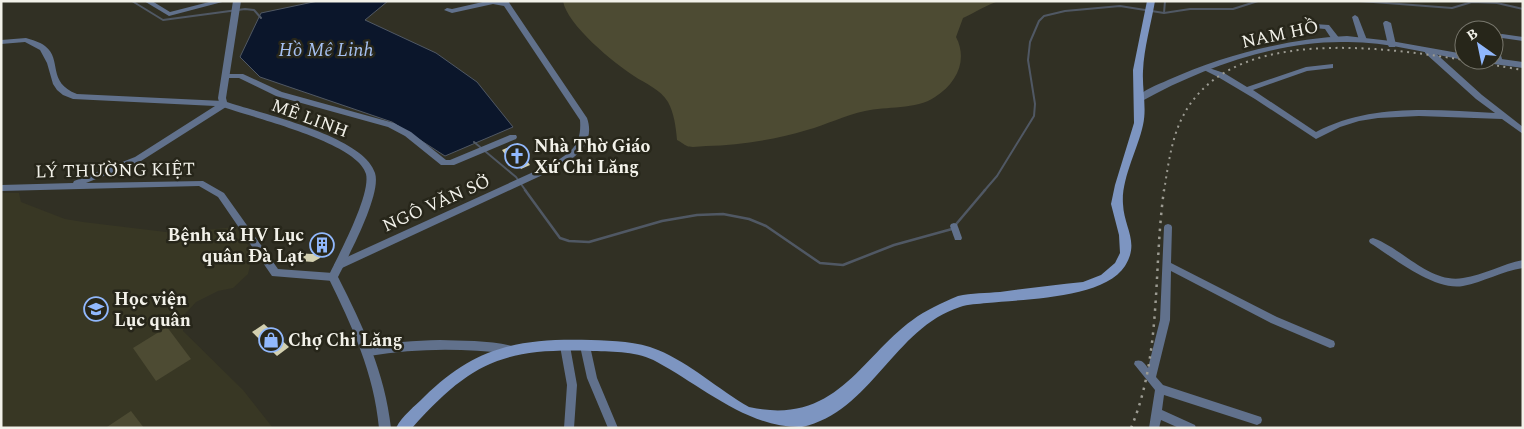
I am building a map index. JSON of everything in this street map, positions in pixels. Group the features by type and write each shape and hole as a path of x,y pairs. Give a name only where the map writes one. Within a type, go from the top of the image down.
{"main road":[{"path":"403,428 448,384 469,368 489,357 511,350 565,346 624,348 660,356 744,412 765,421 798,422 825,414 857,387 909,331 940,308 960,301 1084,287 1105,278 1119,266 1126,253 1125,235 1117,204 1139,123 1138,70 1150,5"}],"street":[{"path":"147,1 170,14 223,1"},
{"name":"NGÔ VĂN SỞ","path":"339,265 530,178 572,156 584,139 586,126 575,104 504,3 493,2 452,11 446,10"},
{"path":"223,104 222,98 236,3"},
{"path":"1356,17 1363,40"},
{"path":"1387,24 1392,45"},
{"path":"1316,26 1327,27 1336,39"},
{"path":"1504,36 1523,39"},
{"name":"NAM HỒ","path":"1139,99 1159,86 1206,69 1300,42 1336,39 1363,40 1454,55"},
{"path":"1,42 26,40 44,48 58,87 64,93 76,97 223,104"},
{"path":"1428,51 1501,116 1523,131"},
{"path":"1504,63 1523,65"},
{"path":"1246,90 1306,70 1330,66"},
{"path":"1206,69 1221,75 1246,90 1316,136 1340,124 1387,115 1501,116"},
{"path":"226,76 240,76 279,94 391,126 408,134 444,163 451,164 513,137"},
{"path":"70,185 138,160 223,104"},
{"name":"MÊ LINH","path":"223,104 332,140 348,147 366,164 371,176 367,195 351,240 333,277"},
{"name":"LÝ THƯỜNG KIỆT","path":"1,188 190,182 208,186 221,195 275,273 333,277"},
{"path":"954,226 958,238"},
{"path":"1151,378 1164,320 1168,265 1168,227"},
{"path":"1373,241 1439,280 1462,283 1489,272 1523,264"},
{"path":"1168,265 1274,320 1330,344"},
{"path":"333,277 369,352 378,384 385,428"},
{"path":"369,352 413,344 463,344 511,350"},
{"path":"565,346 572,386 569,428"},
{"path":"584,346 592,378 613,428"},
{"path":"1139,364 1160,390 1257,420"},
{"path":"1154,428 1160,390"},
{"path":"1157,413 1191,428"}],"shaded area":[{"path":"563,1 999,1 963,18 956,37 961,54 958,70 943,91 927,101 910,106 873,109 843,117 795,134 770,139 694,147 687,146 677,140 673,115 665,97 625,70 593,43 573,21 566,11"},
{"name":"Học viện Lục quân","path":"1,193 19,193 21,202 65,219 83,222 174,233 236,227 253,253 248,274 233,288 218,291 196,302 184,315 183,331 243,390 273,428 1,428"},
{"path":"167,327 191,359 156,381 133,348"},
{"path":"131,411 144,428 107,427"}],"water":[{"name":"Hồ Mê Linh","path":"318,1 388,1 365,20 436,53 477,82 513,127 445,156 392,122 260,77 240,57 261,13"}],"building":[{"name":"Nhà Thờ Giáo Xứ Chi Lăng","path":"518,143 523,150 520,151 530,165 521,169 511,156 507,157 502,150"},
{"name":"Bệnh xá HV Lục quân Đà Lạt","path":"322,237 332,238 320,258 313,262 288,260 292,253 313,254"},
{"name":"Chợ Chi Lăng","path":"264,324 289,347 277,356 252,332"}],"waterway":[{"path":"132,1 163,20 245,9 254,10 261,18"},
{"path":"1164,13 1165,1"},
{"path":"1164,13 1190,9 1233,9 1258,1"},
{"path":"1360,1 1452,8 1472,2 1497,3 1523,9"},
{"path":"984,191 997,176 1034,116 1035,104 1028,60 1030,42 1039,21 1044,16 1065,11 1120,6 1164,13"},
{"path":"474,142 516,177 526,191"},
{"path":"525,190 560,238 569,241 589,242 662,221 697,215 723,214 749,219 766,226 820,263 843,265 894,245 952,229 985,190"}],"railway":[{"path":"1164,191 1173,144 1182,118 1208,84 1245,63 1289,51 1338,48 1388,50 1523,70"},
{"path":"1131,428 1141,400 1148,371 1155,311 1164,190"}],"place":[{"name":"Nhà Thờ Giáo Xứ Chi Lăng","path":"517,156"},
{"name":"Bệnh xá HV Lục quân Đà Lạt","path":"322,245"},
{"name":"Học viện Lục quân","path":"96,309"},
{"name":"Chợ Chi Lăng","path":"271,340"}]}
